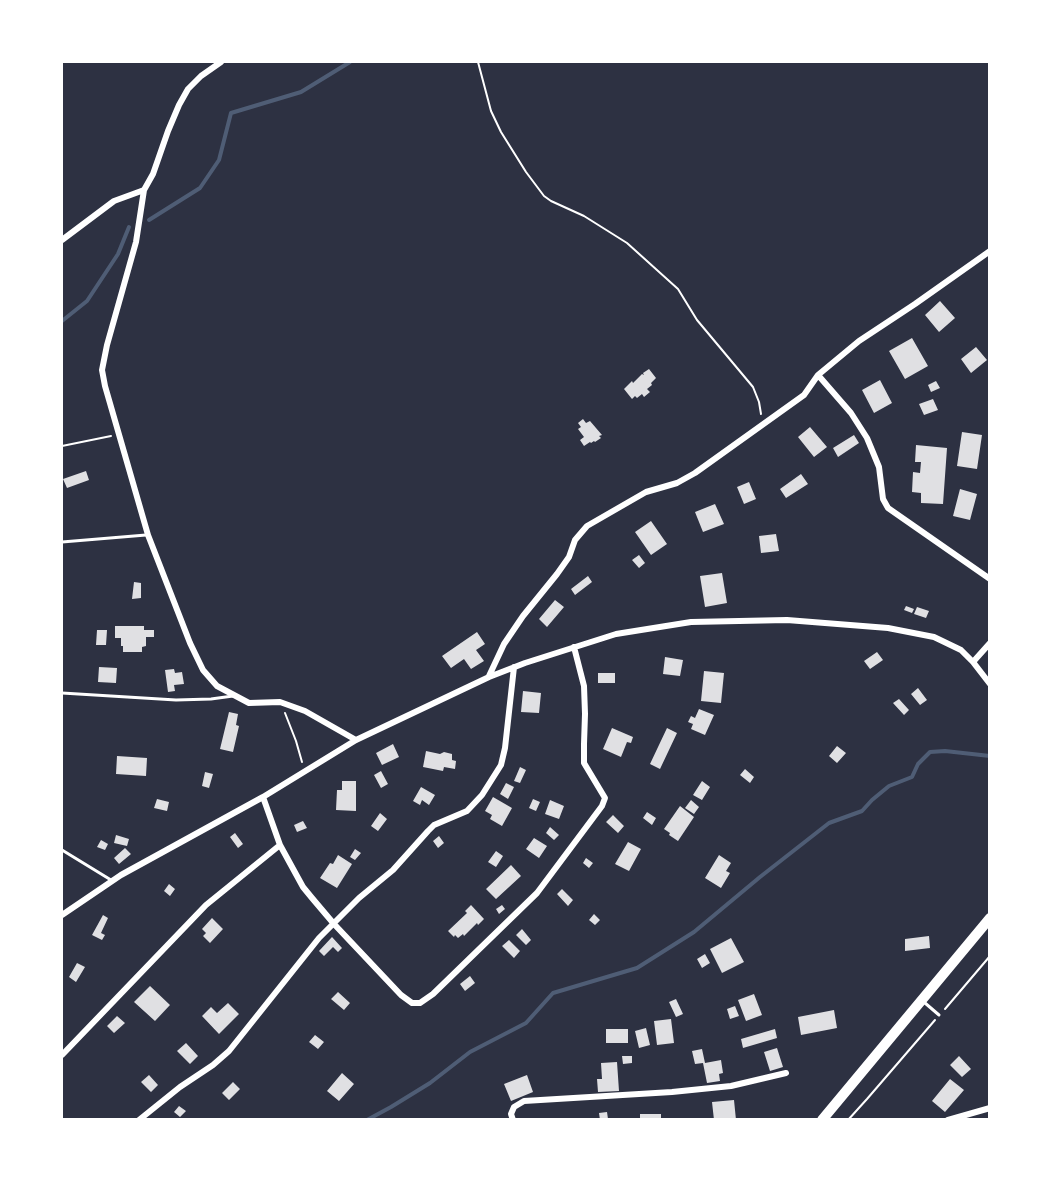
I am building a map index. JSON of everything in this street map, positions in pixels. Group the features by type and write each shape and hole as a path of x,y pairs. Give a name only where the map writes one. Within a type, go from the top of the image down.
{"main road":[{"path":"822,1119 990,918"}],"street":[{"path":"221,62 201,76 179,105 153,174 144,190 136,242 102,370 105,386 148,535 190,643 203,670 216,686 249,703 280,702 305,711 356,740"},
{"path":"62,240 114,201 144,190"},
{"path":"489,677 504,644 522,616 557,574 569,557 575,540 587,526 646,492 677,483 695,472 804,395 818,375 859,341 990,251"},
{"path":"818,375 852,412 867,438 879,467 884,499 888,508 990,579"},
{"path":"62,915 113,880 263,797 356,740 489,677 616,634 691,622 787,620 888,628 934,637 961,650 990,684"},
{"path":"973,662 990,643"},
{"path":"263,797 280,845 303,887 334,924 401,995 412,1004 420,1003 433,994 537,893 602,806 605,798 584,763 584,686 574,647"},
{"path":"139,1119 213,1065 228,1051 319,938 359,898 393,870 434,825 467,812 482,795 501,765 514,667"},
{"path":"62,1055 206,905 280,845"},
{"path":"513,1119 511,1114 514,1107 524,1101 684,1091 739,1084 786,1073"},
{"path":"948,1119 990,1108"}],"lane":[{"path":"62,542 148,535"},
{"path":"62,693 176,700 234,696"},
{"path":"62,850 113,880"},
{"path":"921,1000 939,1015"}],"path":[{"path":"478,62 491,111 501,132 544,196 584,216 627,243 678,289 697,320 753,387 763,423"},
{"path":"62,446 120,434"},
{"path":"280,702 296,741 304,771"},
{"path":"848,1119 867,1100 990,956"}],"building":[{"path":"940,301 955,318 939,332 925,315"},
{"path":"912,338 928,366 905,379 889,351"},
{"path":"976,347 987,360 971,373 961,359"},
{"path":"649,369 656,378 647,389 650,392 644,397 642,394 632,399 624,389"},
{"path":"880,380 892,403 874,413 862,390"},
{"path":"936,381 940,388 931,392 928,385"},
{"path":"933,399 938,410 924,415 919,404"},
{"path":"583,419 586,423 590,421 602,435 595,442 584,446 580,440 584,437 578,429 581,427 578,423"},
{"path":"810,427 827,447 814,457 798,437"},
{"path":"962,432 982,435 977,469 957,466"},
{"path":"854,435 859,443 838,457 833,448"},
{"path":"916,445 947,448 943,504 921,503 921,493 912,492 913,472 920,473 921,462 915,462"},
{"path":"86,471 89,480 67,488 63,479"},
{"path":"801,474 808,484 786,498 780,489"},
{"path":"749,482 756,499 744,504 737,487"},
{"path":"960,489 977,494 970,520 953,516"},
{"path":"715,504 724,524 703,532 695,512"},
{"path":"651,521 667,544 651,555 635,532"},
{"path":"776,534 779,551 761,553 759,536"},
{"path":"639,555 645,563 639,568 632,560"},
{"path":"722,573 727,603 705,607 700,576"},
{"path":"588,576 592,582 575,595 571,589"},
{"path":"134,582 141,583 141,598 132,599"},
{"path":"555,600 564,607 547,627 539,619"},
{"path":"906,606 914,609 912,613 904,610"},
{"path":"917,607 929,611 926,618 914,614"},
{"path":"115,626 144,626 144,630 154,630 154,637 146,637 146,646 142,647 142,652 123,652 121,638 115,638"},
{"path":"97,630 107,630 106,645 96,645"},
{"path":"477,632 485,644 476,650 484,661 471,669 464,659 451,668 442,656"},
{"path":"877,652 883,660 870,669 864,661"},
{"path":"665,657 683,660 680,676 663,674"},
{"path":"99,667 117,668 116,683 98,682"},
{"path":"174,669 175,673 182,672 184,684 174,685 175,691 168,692 165,670"},
{"path":"704,671 724,673 721,703 701,701"},
{"path":"598,673 615,673 615,683 598,683"},
{"path":"918,688 927,700 920,705 911,694"},
{"path":"523,691 541,693 539,713 521,712"},
{"path":"899,699 909,710 904,715 893,703"},
{"path":"699,709 714,715 705,735 691,729 693,724 688,722 691,716 695,718"},
{"path":"229,712 238,714 236,725 239,726 233,752 220,749"},
{"path":"612,728 633,737 631,743 627,742 621,757 603,749"},
{"path":"667,728 677,733 660,769 650,764"},
{"path":"393,744 399,757 382,765 376,753"},
{"path":"837,746 846,753 837,763 829,756"},
{"path":"426,751 452,754 452,760 456,761 455,769 444,767 443,771 423,767"},
{"path":"117,756 147,758 146,776 116,774"},
{"path":"520,767 526,770 520,783 514,781"},
{"path":"745,769 754,777 750,783 740,775"},
{"path":"381,771 388,784 381,788 374,775"},
{"path":"205,772 213,774 209,788 202,786"},
{"path":"342,781 356,781 356,811 336,810 337,790 342,790"},
{"path":"702,781 710,787 702,800 693,795"},
{"path":"506,783 514,787 508,799 500,794"},
{"path":"421,787 435,795 429,805 422,800 420,805 413,801"},
{"path":"493,797 512,808 502,826 490,819 492,815 485,811"},
{"path":"157,799 169,802 167,811 154,808"},
{"path":"533,799 540,802 536,811 529,808"},
{"path":"550,800 564,806 559,819 545,814"},
{"path":"691,800 699,807 694,814 685,808"},
{"path":"680,806 694,817 678,841 664,829"},
{"path":"647,812 656,818 652,825 643,818"},
{"path":"380,813 387,819 378,831 371,826"},
{"path":"613,815 624,826 618,833 606,822"},
{"path":"303,821 307,828 297,832 294,825"},
{"path":"550,827 559,835 554,840 546,833"},
{"path":"235,833 243,844 238,848 230,837"},
{"path":"116,835 129,839 127,846 114,843"},
{"path":"439,836 444,843 438,848 433,841"},
{"path":"534,838 547,846 539,858 526,849"},
{"path":"101,840 108,844 105,850 97,847"},
{"path":"628,842 641,849 629,871 615,864"},
{"path":"125,848 131,854 119,864 114,858"},
{"path":"355,849 361,853 355,860 350,857"},
{"path":"496,851 503,856 496,867 488,862"},
{"path":"338,855 352,864 337,888 320,878"},
{"path":"719,855 731,863 726,871 730,873 721,888 705,878"},
{"path":"586,858 593,863 589,868 583,863"},
{"path":"511,865 521,876 496,899 486,889"},
{"path":"169,884 175,889 170,896 164,891"},
{"path":"562,889 573,900 568,906 557,894"},
{"path":"471,905 484,919 464,936 463,934 458,938 455,935 454,937 448,931 467,913 465,911"},
{"path":"502,905 505,909 499,914 496,909"},
{"path":"594,914 600,920 595,925 589,920"},
{"path":"103,915 108,918 101,933 105,935 102,940 92,935"},
{"path":"212,918 223,929 210,943 203,936 206,933 202,929"},
{"path":"522,929 531,940 526,945 516,935"},
{"path":"929,936 930,948 905,951 905,939"},
{"path":"332,937 342,948 338,952 333,947 324,956 319,951"},
{"path":"731,938 744,962 722,973 710,949"},
{"path":"509,940 520,951 514,958 502,946"},
{"path":"705,954 710,963 702,968 697,959"},
{"path":"77,963 85,967 76,982 69,977"},
{"path":"470,976 475,983 465,991 460,984"},
{"path":"150,986 170,1005 155,1021 134,1002"},
{"path":"338,992 350,1003 344,1010 331,999"},
{"path":"754,994 762,1015 746,1021 738,1000"},
{"path":"676,999 683,1014 676,1017 669,1002"},
{"path":"228,1003 239,1014 219,1034 202,1016 211,1007 217,1013"},
{"path":"735,1006 739,1016 730,1019 727,1009"},
{"path":"834,1010 837,1028 801,1035 798,1017"},
{"path":"117,1016 125,1023 114,1033 107,1026"},
{"path":"671,1019 674,1043 657,1045 654,1021"},
{"path":"646,1028 650,1045 639,1048 635,1031"},
{"path":"606,1029 628,1029 628,1043 606,1043"},
{"path":"775,1029 777,1038 743,1048 741,1039"},
{"path":"315,1035 324,1042 318,1049 309,1042"},
{"path":"186,1043 198,1056 190,1064 177,1051"},
{"path":"777,1048 783,1067 770,1071 764,1052"},
{"path":"702,1049 705,1063 721,1060 723,1073 719,1074 720,1081 707,1083 703,1063 695,1064 692,1051"},
{"path":"622,1056 632,1056 632,1063 623,1064"},
{"path":"959,1056 971,1069 962,1077 950,1065"},
{"path":"617,1062 619,1091 598,1092 597,1079 602,1079 601,1063"},
{"path":"342,1073 354,1084 339,1101 327,1091"},
{"path":"149,1075 158,1085 151,1092 141,1082"},
{"path":"527,1075 533,1092 511,1101 504,1084"},
{"path":"950,1079 964,1090 945,1112 932,1101"},
{"path":"233,1082 240,1089 229,1100 222,1093"},
{"path":"734,1100 736,1120 714,1120 712,1102"},
{"path":"179,1106 186,1111 180,1117 174,1112"},
{"path":"607,1112 608,1119 600,1120 599,1113"},
{"path":"640,1114 661,1114 661,1120 640,1120"}],"waterway":[{"path":"149,220 200,188 219,160 231,113 301,92 350,62"},
{"path":"62,321 87,301 118,254 129,227"},
{"path":"367,1120 430,1083 470,1052 526,1023 553,993 637,968 694,932 829,823 862,811 889,786 912,777 918,764 930,752 945,751 990,756"}]}
